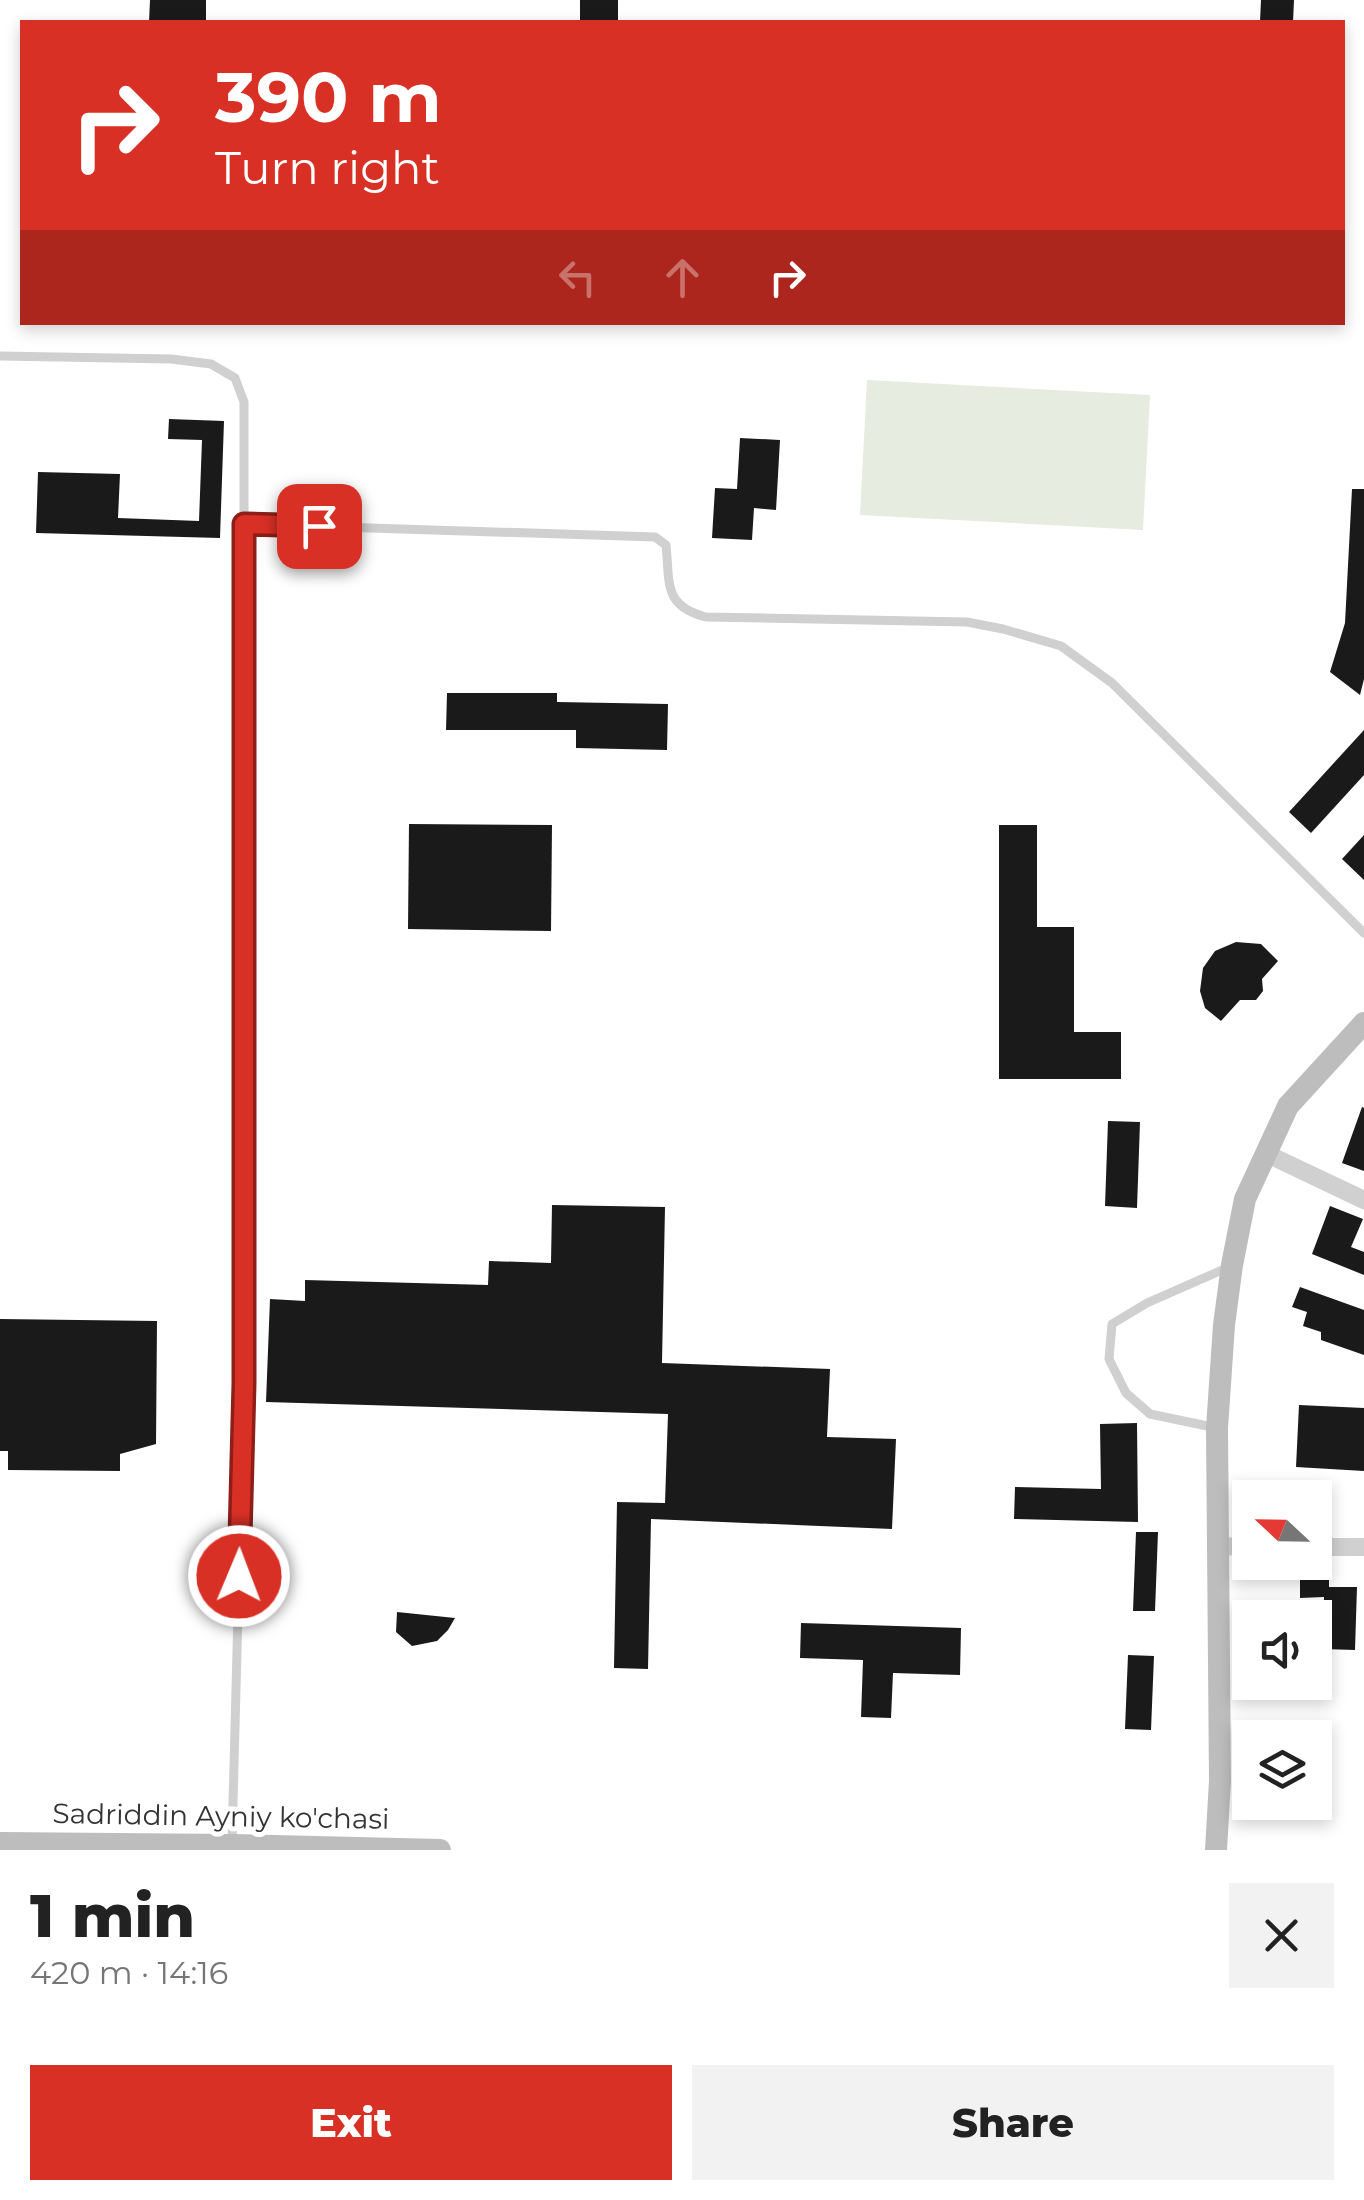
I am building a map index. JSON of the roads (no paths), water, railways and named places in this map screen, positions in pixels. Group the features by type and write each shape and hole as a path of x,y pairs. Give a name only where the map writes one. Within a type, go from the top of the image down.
{"street":[{"path":"1216,1850 1220,1781 1217,1428 1232,1266 1244,1200 1288,1106 1364,1024"},
{"path":"1265,1154 1364,1200"},
{"path":"1218,1546 1232,1546"},
{"path":"1332,1547 1364,1548"},
{"name":"Sadriddin Ayniy ko'chasi","path":"0,1842 440,1850"}],"lane":[{"path":"0,356 171,359 211,364 235,378 244,402 244,1383 232,1844"},
{"path":"244,524 656,536 666,546 671,596 688,613 706,618 968,622 1060,646 1112,683 1364,933"},
{"path":"1217,1428 1150,1414 1126,1393 1109,1359 1112,1324 1147,1303 1232,1266"}]}
